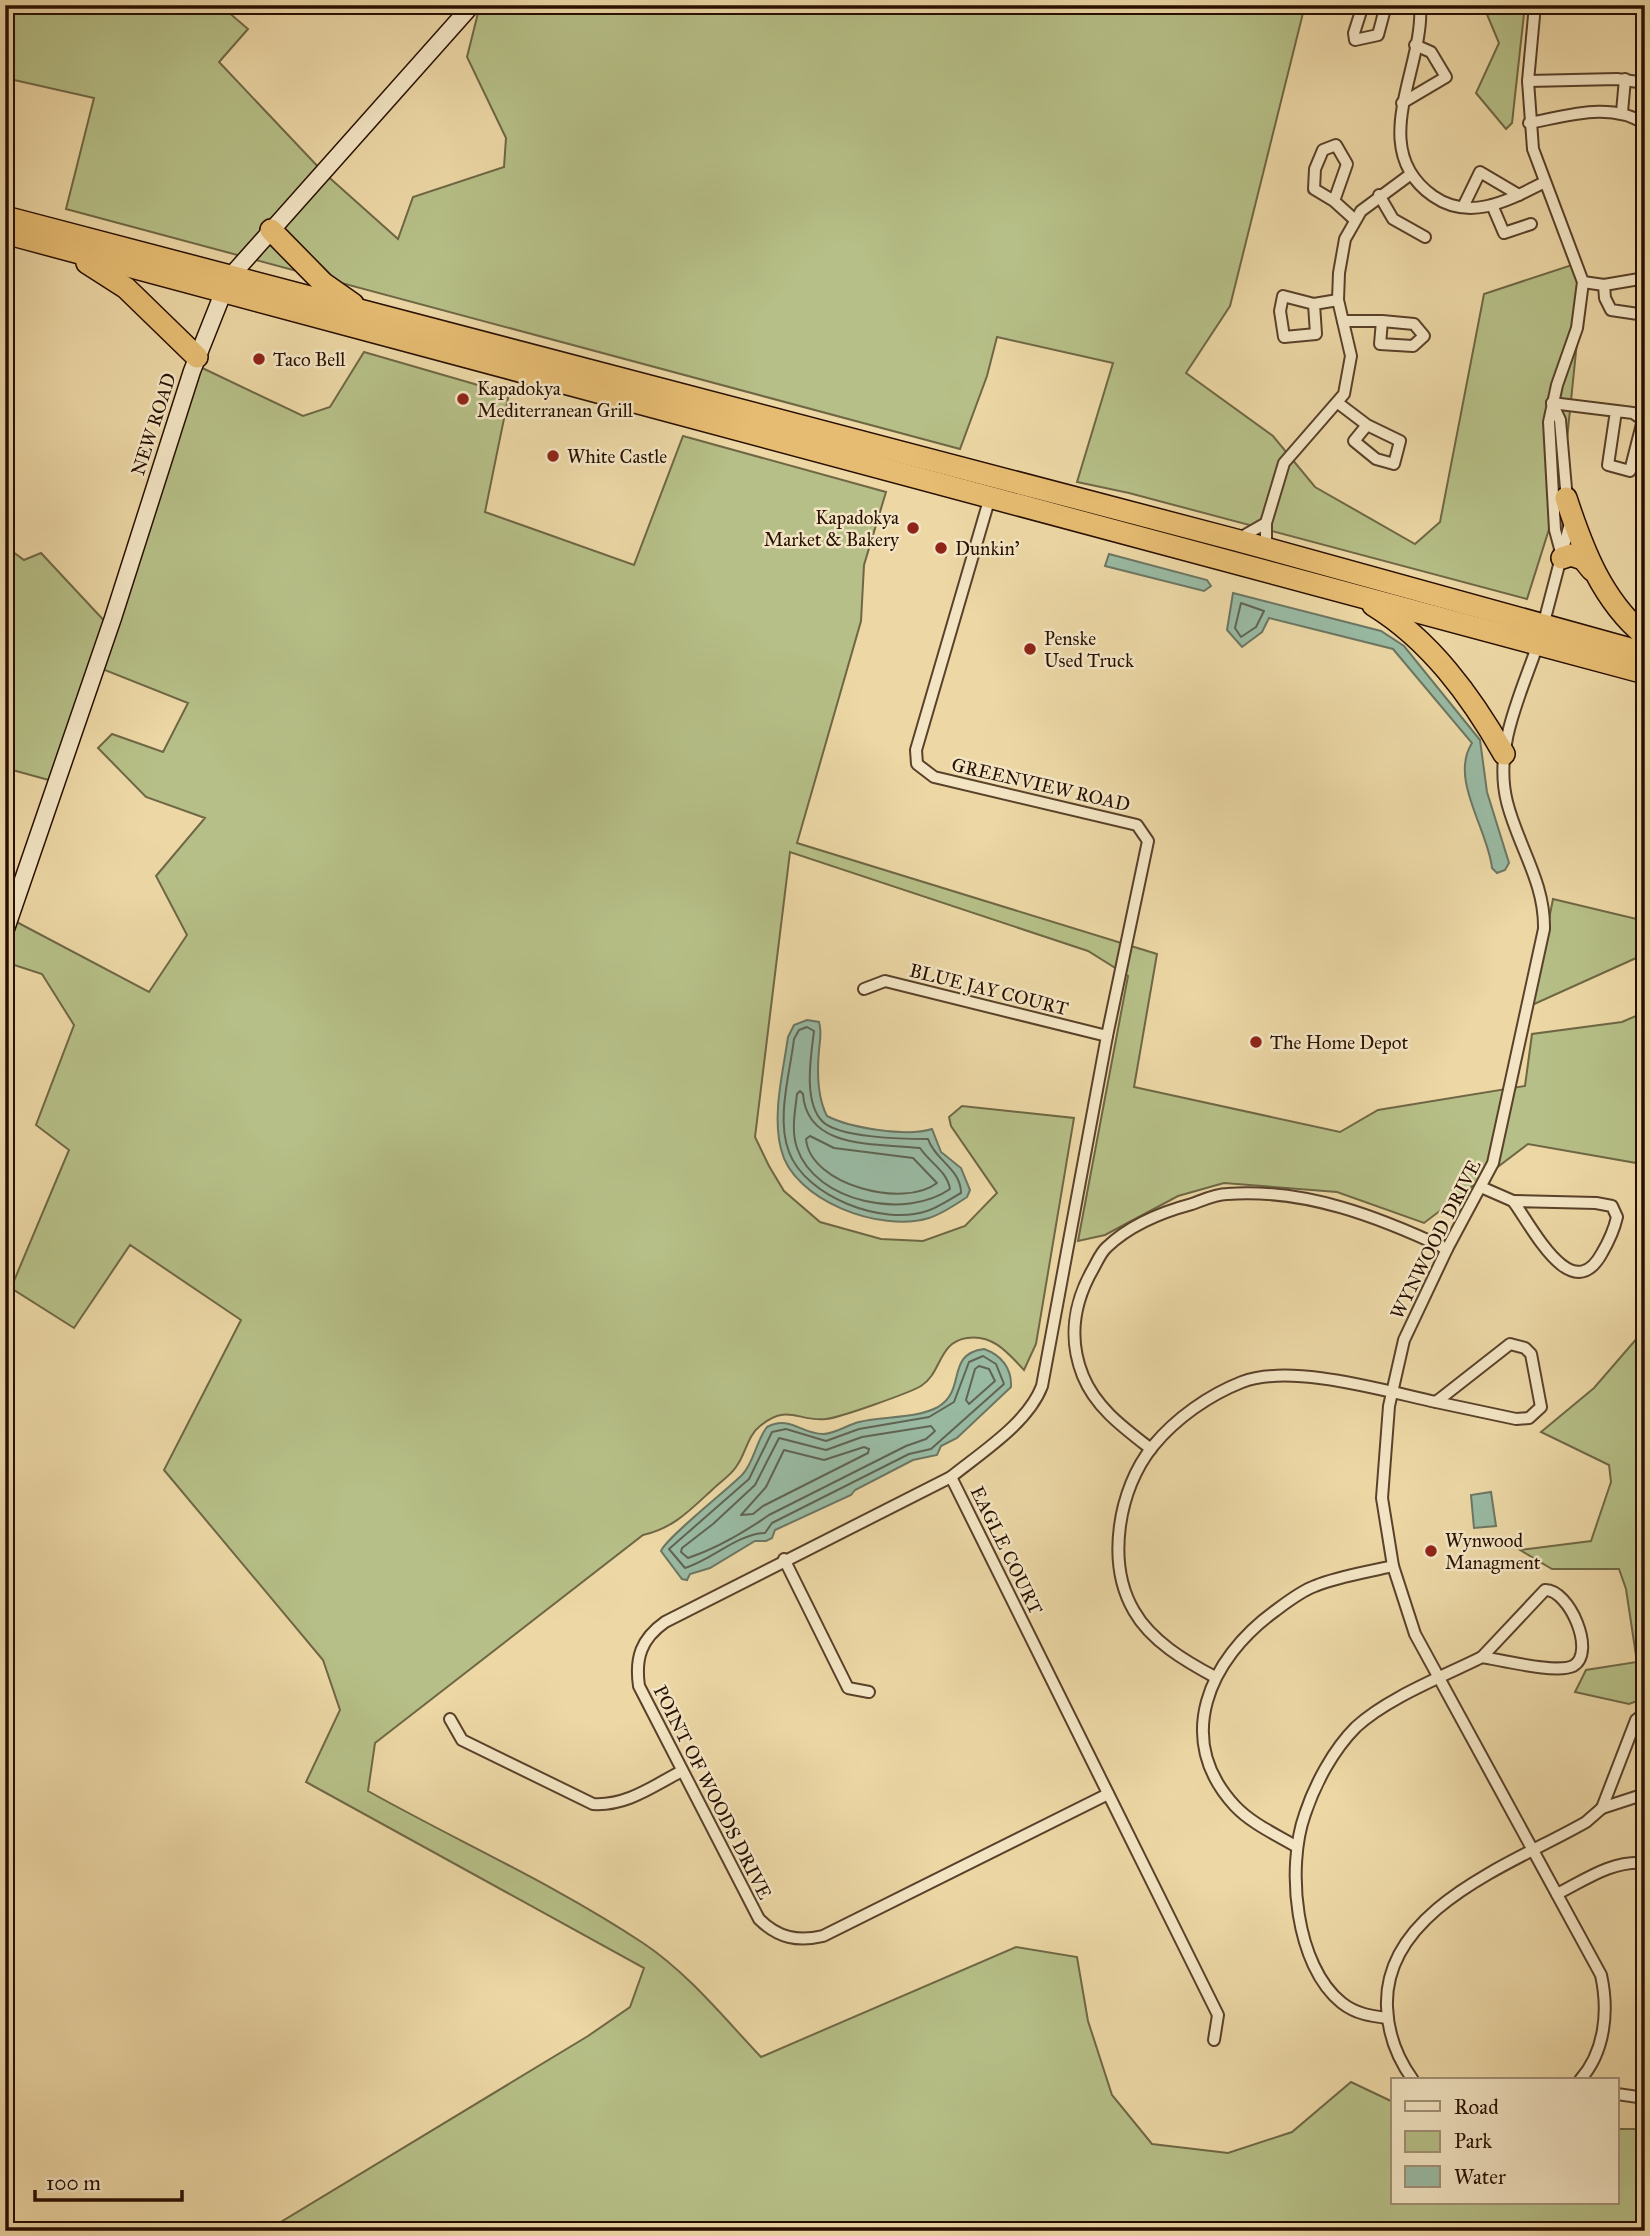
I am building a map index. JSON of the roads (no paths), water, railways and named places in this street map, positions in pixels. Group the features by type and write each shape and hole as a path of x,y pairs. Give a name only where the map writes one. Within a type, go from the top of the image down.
{"highway":[{"path":"5,217 225,284 990,497 1357,594 1645,653"},
{"path":"271,230 323,283 351,303 384,318"},
{"path":"5,233 57,247 384,318 1236,540 1541,633 1645,673"},
{"path":"57,247 114,278 197,357"},
{"path":"1566,498 1580,543 1596,575 1625,620 1645,636"},
{"path":"1563,558 1571,555 1583,559 1596,575"},
{"path":"1357,594 1396,619 1421,640 1506,744"}],"street":[{"name":"NEW ROAD","path":"5,932 197,357 225,284 472,5"},
{"path":"1363,5 1354,33 1356,40 1378,35 1386,5"},
{"path":"1420,5 1419,28 1402,103 1401,147 1412,174 1434,197 1463,207 1492,205 1543,183"},
{"path":"1535,5 1528,81 1533,149 1543,183 1583,282 1577,328 1552,403 1549,422 1555,530 1563,558"},
{"path":"1402,103 1446,77 1431,52 1415,45"},
{"path":"1528,81 1625,79 1645,83"},
{"path":"1622,112 1625,79"},
{"path":"1529,123 1613,110 1645,124"},
{"path":"1334,201 1346,164 1336,145 1322,150 1315,169 1314,189 1334,201 1355,220"},
{"path":"1463,207 1480,172 1519,194"},
{"path":"1270,550 1266,539 1266,523 1284,463 1345,394 1351,356 1338,300 1341,256 1355,220 1379,195 1412,174"},
{"path":"1379,195 1393,219 1425,237"},
{"path":"1492,205 1504,233 1531,224"},
{"path":"1583,282 1604,285 1645,278"},
{"path":"1604,285 1605,298 1611,310 1645,315"},
{"path":"1314,304 1316,334 1284,337 1280,311 1283,296 1314,304 1338,300"},
{"path":"1343,321 1382,321"},
{"path":"1338,403 1367,425"},
{"path":"1552,403 1633,413 1643,420 1630,471 1608,466 1616,411"},
{"name":"WYNWOOD DRIVE","path":"1552,403 1560,420 1570,534 1506,744 1503,775 1507,803 1538,883 1544,908 1544,929 1493,1163 1447,1249 1404,1340 1392,1392 1382,1499 1393,1566 1406,1611 1438,1679 1595,1964 1605,1995 1601,2043 1585,2078"},
{"name":"GREENVIEW ROAD","path":"990,497 915,757 917,764 934,777 1137,825 1144,833 1147,849 1107,1036"},
{"path":"1236,540 1266,523"},
{"name":"BLUE JAY COURT","path":"864,989 886,981 1107,1036"},
{"name":"EAGLE COURT","path":"1107,1036 1042,1385 1036,1402 989,1447 951,1477 1218,2015 1214,2040"},
{"path":"1481,1187 1513,1201 1596,1203 1612,1206 1617,1217 1614,1233 1593,1269 1582,1273 1571,1272 1558,1262 1513,1201"},
{"path":"1151,1449 1114,1420 1097,1401 1083,1376 1074,1334 1080,1291 1106,1248 1129,1231 1152,1217 1226,1194 1287,1197 1339,1206 1389,1222 1447,1249"},
{"path":"1215,1677 1190,1664 1150,1634 1133,1611 1120,1579 1118,1541 1128,1493 1151,1449 1194,1408 1244,1381 1306,1376 1516,1419 1529,1418 1541,1407 1531,1354 1519,1346 1505,1347 1436,1402"},
{"name":"POINT OF WOODS DRIVE","path":"951,1477 784,1559 665,1622 652,1631 638,1655 639,1686 759,1919 769,1929 794,1939 823,1936 1108,1794"},
{"path":"784,1559 848,1688 869,1692"},
{"path":"1297,1847 1261,1826 1236,1807 1218,1782 1203,1751 1202,1732 1215,1677 1250,1629 1289,1601 1315,1586 1393,1566"},
{"path":"1387,2018 1367,2016 1341,2003 1316,1967 1296,1903 1297,1847 1304,1814 1323,1772 1357,1727 1438,1679 1482,1657 1535,1598 1550,1590 1563,1597 1577,1626 1584,1652 1573,1666 1564,1668 1482,1657"},
{"path":"1602,1808 1636,1720 1645,1713"},
{"path":"450,1719 462,1740 593,1804 611,1805 625,1801 682,1771"},
{"path":"1412,2078 1401,2064 1387,2018 1388,1979 1402,1946 1415,1927 1466,1888 1586,1822 1602,1808 1645,1794"},
{"path":"1557,1894 1608,1868 1633,1862 1645,1863"},
{"path":"1618,2094 1645,2098"}],"water":[{"path":"1109,554 1207,580 1211,586 1204,591 1105,566"},
{"path":"1233,593 1381,631 1404,646 1480,740 1487,792 1509,863 1505,870 1497,873 1492,868 1467,788 1466,757 1472,743 1393,649 1269,618 1262,632 1242,647 1227,630"},
{"path":"807,1020 819,1022 820,1026 818,1084 827,1116 850,1124 894,1132 932,1129 941,1152 961,1168 970,1190 967,1197 929,1218 887,1221 842,1209 820,1198 802,1184 789,1168 781,1149 778,1108 788,1037 794,1025"},
{"path":"984,1349 1004,1363 1010,1374 1011,1387 957,1438 941,1446 937,1455 913,1460 855,1490 851,1495 775,1530 772,1538 755,1541 710,1568 690,1574 687,1580 682,1579 661,1551 685,1525 742,1475 767,1427 782,1423 828,1434 859,1422 929,1411 947,1400 964,1358 972,1352"},
{"path":"1491,1492 1496,1526 1474,1528 1471,1495"}],"place":[{"name":"Taco Bell","path":"259,359"},
{"name":"Kapadokya Mediterranean Grill","path":"463,399"},
{"name":"White Castle","path":"553,456"},
{"name":"Kapadokya Market & Bakery","path":"913,528"},
{"name":"Dunkin'","path":"941,548"},
{"name":"Penske Used Truck","path":"1030,649"},
{"name":"The Home Depot","path":"1256,1042"},
{"name":"Wynwood Managment","path":"1431,1551"}]}
